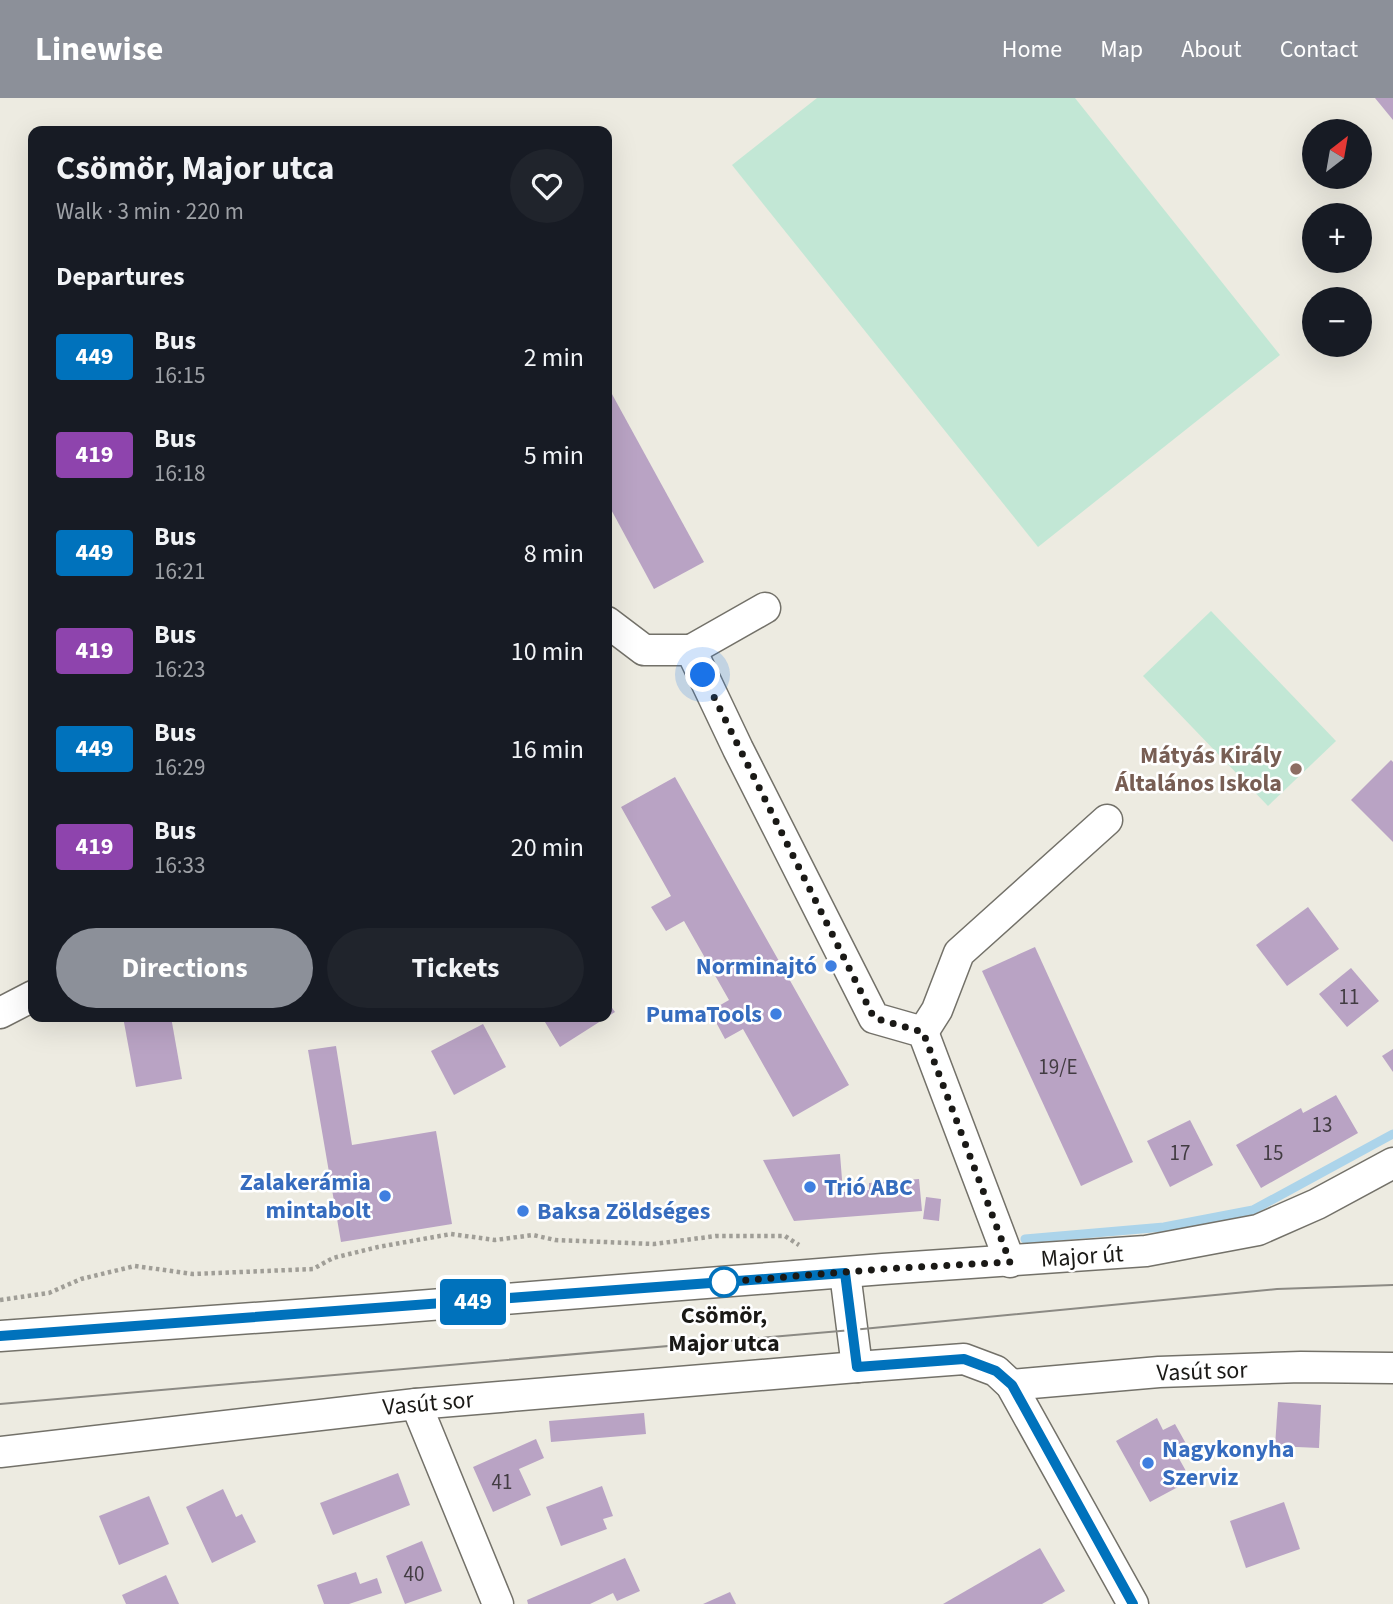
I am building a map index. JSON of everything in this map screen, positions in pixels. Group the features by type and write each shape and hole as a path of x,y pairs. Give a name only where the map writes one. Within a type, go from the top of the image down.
{"street":[{"path":"612,626 644,650 691,650 765,608"},
{"path":"691,650 738,750 874,1018 923,1032"},
{"path":"923,1032 937,1010 959,953 1107,820"},
{"path":"0,1013 28,999"},
{"path":"923,1032 1010,1262"},
{"name":"Major út","path":"0,1336 1146,1251 1258,1230 1317,1204 1393,1163"},
{"path":"845,1273 857,1367"},
{"name":"Vasút sor","path":"0,1452 416,1404 964,1359 996,1371 1012,1385 1159,1372 1301,1367 1393,1368"},
{"path":"1012,1385 1133,1604"},
{"path":"416,1404 498,1604"}],"path":[{"path":"0,1300 49,1293 80,1279 135,1266 193,1274 313,1269 332,1258 451,1234 495,1240 533,1235 555,1240 654,1244 716,1236 785,1236 805,1248"}],"green space":[{"path":"817,98 1075,98 1280,355 1038,547 732,165"},
{"path":"1211,611 1336,741 1268,806 1143,676"}],"building":[{"path":"1375,98 1393,98 1393,120"},
{"path":"612,394 704,562 654,589 612,511"},
{"path":"1391,760 1393,762 1393,842 1351,800"},
{"path":"675,777 849,1085 793,1117 743,1029 725,1039 710,1011 729,1000 684,921 666,931 651,907 671,896 621,807"},
{"path":"1308,907 1339,949 1287,986 1256,945"},
{"path":"1035,947 1133,1162 1081,1186 982,971"},
{"path":"1351,968 1379,1001 1347,1027 1319,994"},
{"path":"124,1022 172,1022 182,1079 136,1087"},
{"path":"545,1022 599,1022 560,1047"},
{"path":"483,1024 506,1067 454,1095 431,1051"},
{"path":"336,1046 352,1145 436,1131 452,1224 341,1242 308,1050"},
{"path":"1393,1049 1393,1072 1382,1056"},
{"path":"1336,1095 1358,1133 1261,1188 1236,1145 1301,1108 1303,1113"},
{"path":"1190,1120 1213,1165 1170,1187 1147,1141"},
{"name":"Trió ABC","path":"840,1154 843,1192 869,1190 869,1183 919,1179 922,1211 794,1221 763,1160"},
{"path":"926,1197 941,1199 939,1221 923,1219"},
{"path":"1278,1402 1321,1405 1319,1448 1275,1446"},
{"path":"644,1413 646,1434 551,1442 549,1421"},
{"path":"1157,1418 1163,1430 1175,1424 1189,1449 1177,1455 1191,1480 1150,1502 1116,1441"},
{"path":"536,1439 544,1458 519,1469 531,1495 493,1512 473,1467"},
{"path":"398,1473 410,1505 333,1535 320,1503"},
{"path":"602,1486 613,1516 603,1519 607,1529 561,1546 546,1507"},
{"path":"223,1489 236,1517 242,1514 256,1542 212,1563 186,1507"},
{"path":"149,1496 169,1544 119,1565 99,1516"},
{"path":"1284,1502 1300,1549 1246,1568 1230,1521"},
{"path":"422,1541 442,1591 405,1604 386,1556"},
{"path":"1040,1548 1065,1591 1042,1604 943,1604"},
{"path":"625,1558 640,1591 617,1601 613,1593 590,1604 528,1604 527,1600"},
{"path":"356,1572 360,1584 377,1578 382,1593 349,1604 324,1604 317,1585"},
{"path":"166,1575 179,1604 126,1604 122,1595"},
{"path":"730,1592 736,1604 703,1604"}],"waterway":[{"path":"1025,1239 1164,1227 1253,1210 1393,1134"}],"tram line":[{"path":"0,1404 852,1330 1277,1289 1393,1285"}],"bus line":[{"name":"449","path":"0,1336 845,1273 857,1367 964,1359 996,1371 1012,1385 1133,1604"}],"place":[{"name":"Mátyás Király Általános Iskola","path":"1296,769"},
{"name":"Norminajtó","path":"831,966"},
{"name":"PumaTools","path":"776,1014"},
{"name":"Trió ABC","path":"810,1187"},
{"name":"Zalakerámia mintabolt","path":"385,1196"},
{"name":"Baksa Zöldséges","path":"523,1211"},
{"name":"Csömör, Major utca","path":"724,1282"},
{"name":"Nagykonyha Szerviz","path":"1148,1463"}],"route":[{"path":"703,675 738,750 874,1018 923,1032 1010,1262 724,1282"}]}
